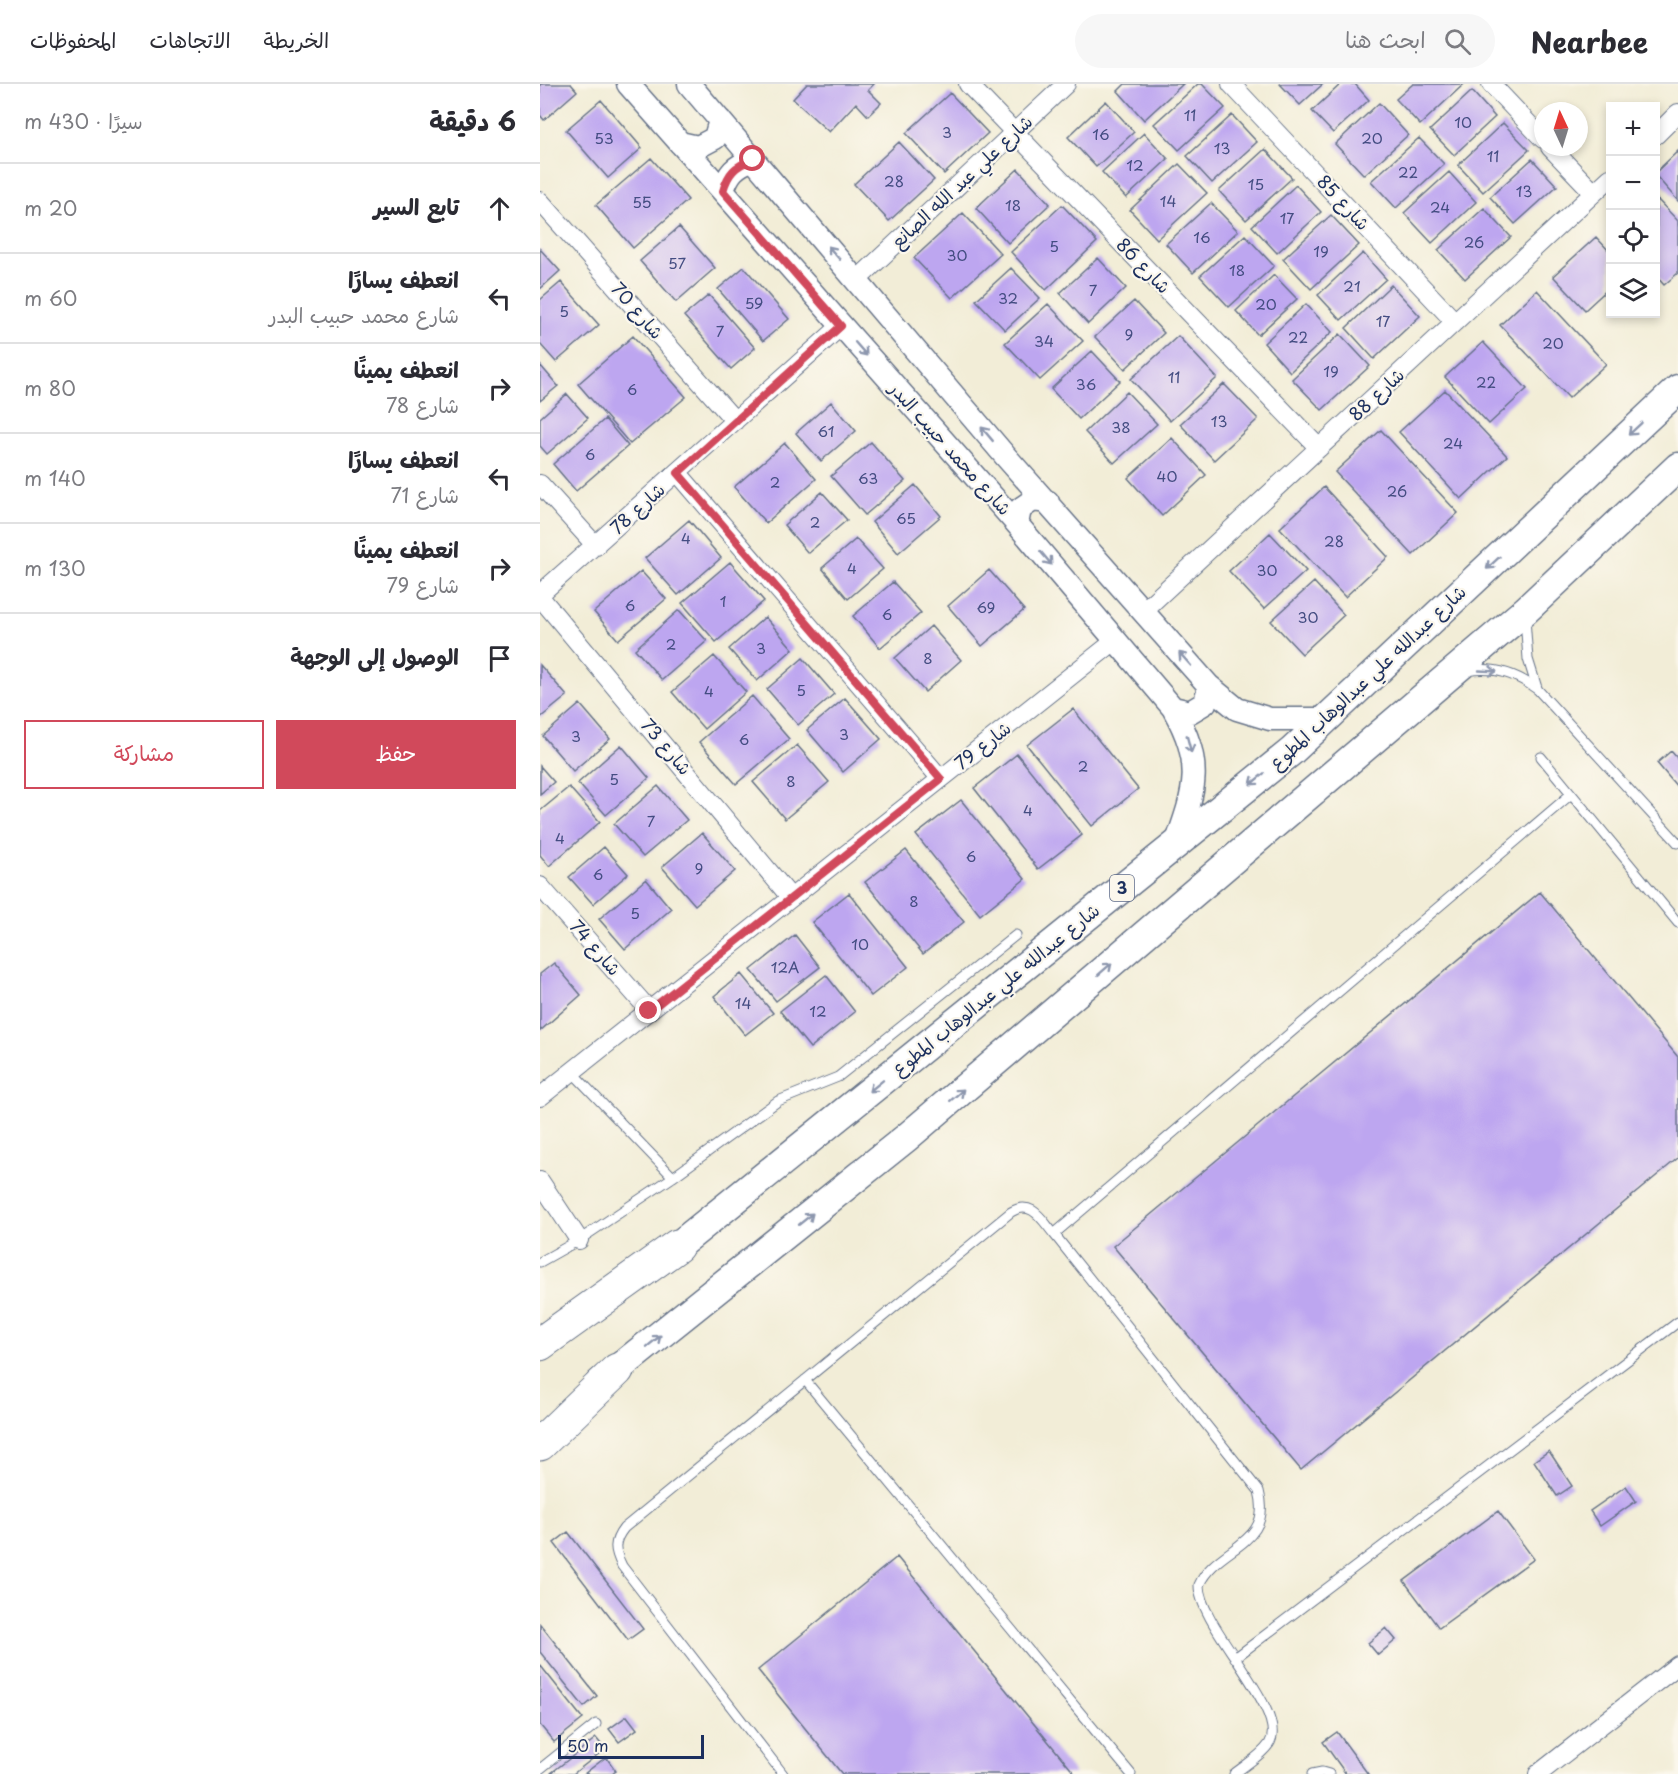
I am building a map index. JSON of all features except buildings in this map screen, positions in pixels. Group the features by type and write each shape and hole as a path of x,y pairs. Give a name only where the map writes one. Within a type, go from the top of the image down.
{"highway":[{"path":"540,1344 677,1246"},
{"path":"540,1444 617,1371"}],"main road":[{"name":"شارع عبدالله علي عبدالوهاب المطوع","path":"540,1358 1292,751 1678,389"},
{"path":"540,1427 617,1371 906,1138 1526,610 1678,467"}],"street":[{"name":"شارع محمد حبيب البدر","path":"628,84 1017,524 1173,708 1186,731 1195,765 1192,798 1176,844"},
{"name":"شارع محمد حبيب البدر","path":"689,84 1007,458 1209,686 1237,709 1270,719 1327,719"},
{"name":"شارع 86","path":"968,84 1319,448"},
{"name":"شارع علي عبد الله الصانع","path":"857,280 1066,84"},
{"name":"شارع 85","path":"1231,84 1455,322"},
{"path":"1491,84 1534,129"},
{"path":"1660,131 1678,113"},
{"path":"680,143 698,147 715,138 720,120"},
{"path":"1559,156 1594,193"},
{"path":"723,191 728,176 738,165 753,159"},
{"name":"شارع 88","path":"1142,612 1606,182"},
{"name":"شارع 70","path":"540,201 735,421"},
{"name":"شارع 78","path":"540,595 841,326"},
{"path":"977,480 990,478 1001,470 1007,458"},
{"path":"678,473 941,779"},
{"path":"540,484 596,546"},
{"path":"1017,524 1020,509 1033,500 1048,502"},
{"name":"شارع 73","path":"540,595 792,898"},
{"name":"شارع 79","path":"540,1097 1116,640"},
{"path":"1173,708 1190,712 1205,703 1209,686"},
{"name":"شارع 74","path":"540,886 649,1011"},
{"path":"540,1181 579,1240"},
{"path":"1546,1772 1678,1665"}],"lane":[{"path":"1526,610 1525,642 1538,690"},
{"path":"1436,685 1461,673 1488,670 1515,675 1538,690 1678,843"},
{"path":"1541,758 1678,923"},
{"path":"1054,1234 1570,795"},
{"path":"540,1262 579,1240 673,1177 778,1101 838,1077 1016,935"},
{"path":"572,1072 673,1177"},
{"path":"783,1774 622,1566 615,1553 615,1544 624,1528 1018,1208 1034,1210 1259,1491 1262,1513 1255,1532 1208,1570 1199,1585 1206,1613 1256,1691 1273,1726 1270,1743 1234,1774"},
{"path":"1235,1658 1678,1322"},
{"path":"805,1380 1131,1774"},
{"path":"540,1769 596,1724"},
{"path":"1312,1774 1322,1772 1329,1774"}],"route":[{"path":"649,1011 941,779 678,473 841,326 723,191 728,176 738,165 753,159"}]}
